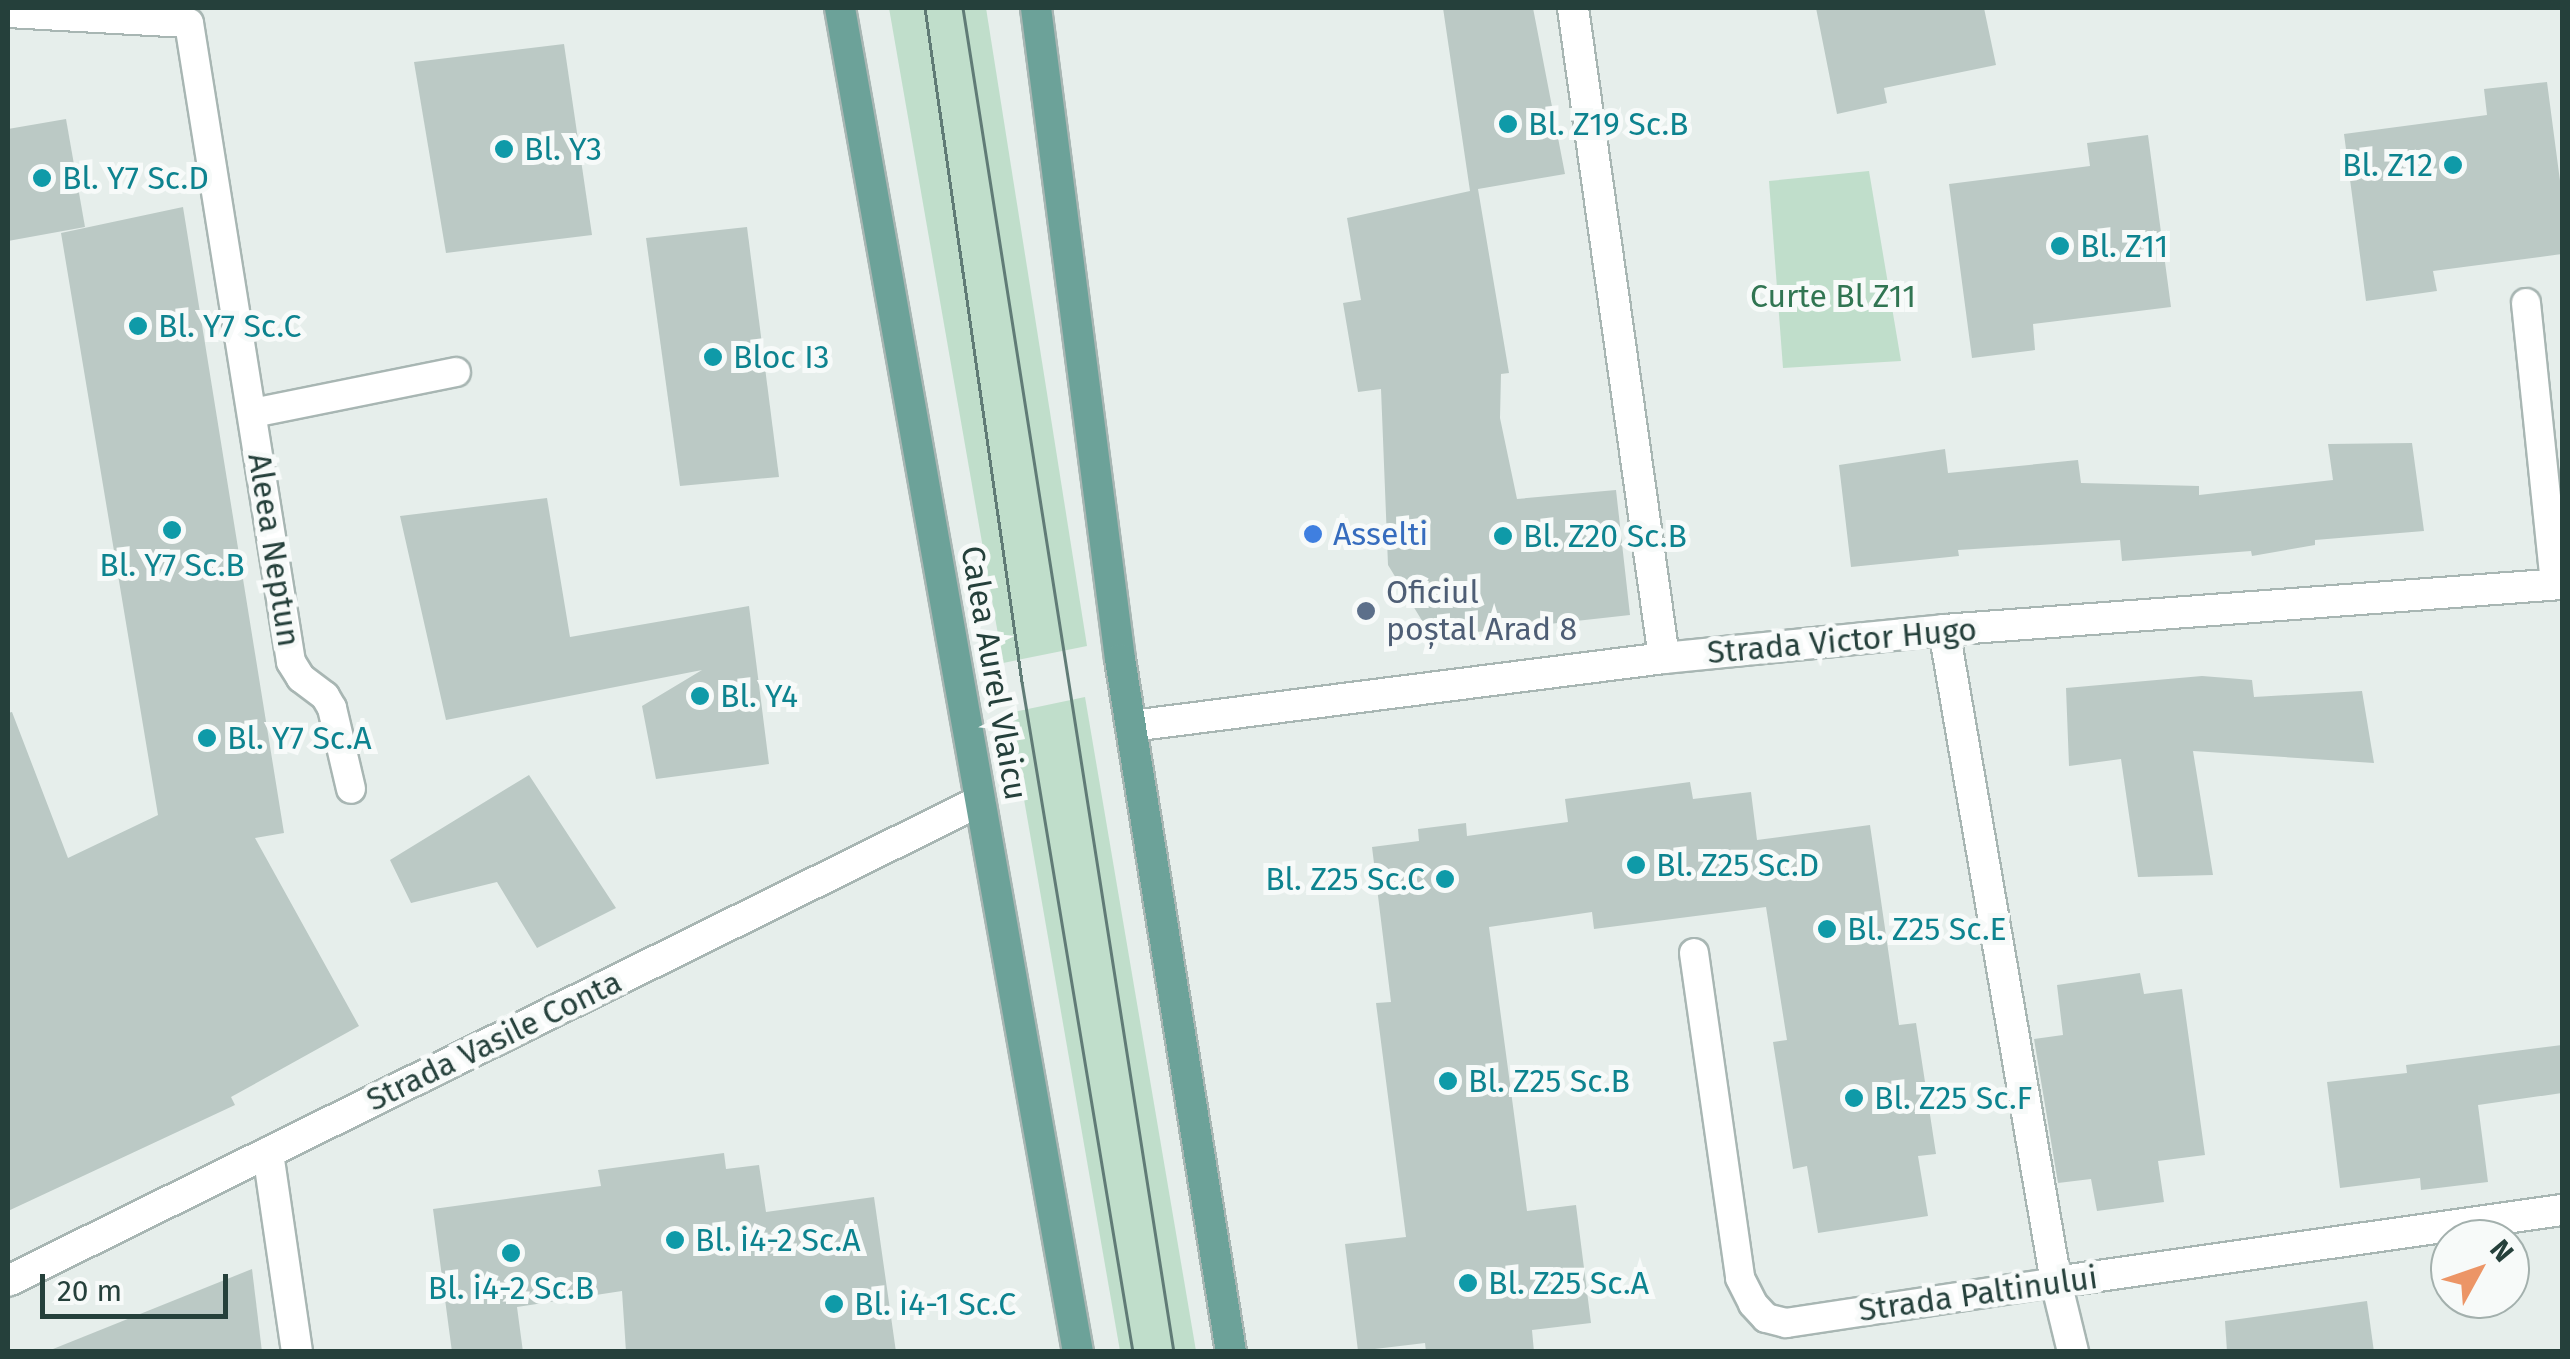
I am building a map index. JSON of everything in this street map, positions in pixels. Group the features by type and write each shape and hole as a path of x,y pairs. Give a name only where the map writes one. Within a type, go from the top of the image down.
{"main road":[{"name":"Calea Aurel Vlaicu","path":"840,8 1078,1352"},
{"path":"1036,8 1132,726 1231,1352"}],"street":[{"path":"1573,8 1664,658"},
{"name":"Strada Victor Hugo","path":"1132,726 1664,658 1944,630 2559,584"},
{"path":"1944,630 2056,1282 2073,1352"},
{"name":"Strada Vasile Conta","path":"8,1280 980,801"},
{"path":"268,1153 297,1352"},
{"name":"Strada Paltinului","path":"2056,1282 2562,1210"}],"lane":[{"name":"Aleea Neptun","path":"8,14 188,15 291,662 301,678 325,696 332,708 350,789"},
{"name":"Strada Victor Hugo","path":"2526,303 2559,584"},
{"name":"Aleea Neptun","path":"253,413 456,372"},
{"name":"Strada Paltinului","path":"1694,953 1740,1278 1752,1304 1766,1318 1786,1322 2056,1282"}],"green space":[{"path":"889,8 986,8 1087,646 1003,663"},
{"name":"Curte Bl Z11","path":"1869,171 1901,361 1783,368 1769,181"},
{"path":"1085,697 1196,1351 1120,1351 1009,713"}],"building":[{"path":"1443,8 1533,8 1565,174 1478,189 1509,373 1501,374 1500,418 1517,499 1616,490 1630,615 1432,637 1388,565 1381,389 1358,392 1343,303 1361,300 1347,218 1470,191"},
{"path":"1816,8 1984,8 1996,65 1884,88 1887,103 1837,114"},
{"name":"Bl. Y3","path":"564,44 592,235 446,253 414,62"},
{"name":"Bl. Z12","path":"2547,82 2562,196 2562,254 2433,271 2437,291 2366,301 2344,134 2487,115 2484,89"},
{"name":"Bl. Y7 Sc.D","path":"66,119 85,227 8,241 8,129"},
{"name":"Bl. Z11","path":"2148,135 2171,307 2033,324 2035,350 1972,358 1949,184 2090,166 2087,143"},
{"path":"183,207 284,833 255,838 359,1026 231,1097 235,1105 8,1211 8,713 12,712 68,858 158,815 61,233"},
{"name":"Bloc I3","path":"747,227 779,477 680,486 646,238"},
{"path":"2412,443 2424,531 2315,540 2315,545 2252,556 2251,551 2122,561 2120,540 1958,550 1959,556 1851,567 1839,465 1945,449 1948,473 2078,460 2081,483 2199,486 2199,495 2333,480 2328,444"},
{"path":"547,498 570,637 749,606 769,764 656,779 642,706 702,670 446,720 400,516"},
{"path":"2202,676 2252,680 2254,697 2362,691 2374,763 2193,751 2213,875 2138,877 2121,759 2069,766 2066,688"},
{"path":"529,775 616,908 537,948 497,882 411,903 390,860"},
{"path":"1690,782 1693,799 1751,792 1757,840 1870,825 1899,1025 1916,1023 1936,1154 1918,1156 1928,1216 1818,1233 1807,1166 1793,1169 1773,1042 1787,1040 1766,907 1594,929 1592,912 1489,927 1527,1211 1576,1205 1591,1323 1532,1330 1534,1352 1426,1352 1425,1343 1358,1351 1345,1244 1406,1237 1376,1003 1391,1002 1372,847 1419,841 1418,829 1466,823 1467,836 1568,822 1565,799"},
{"path":"2140,973 2144,994 2182,989 2205,1155 2158,1161 2164,1202 2097,1211 2091,1179 2058,1183 2034,1039 2063,1035 2057,985"},
{"path":"2562,1045 2562,1093 2478,1105 2488,1182 2421,1190 2420,1178 2340,1188 2327,1082 2407,1073 2406,1065"},
{"path":"724,1153 726,1169 759,1165 766,1212 874,1197 896,1352 626,1352 622,1291 517,1307 523,1352 452,1352 433,1209 601,1186 598,1170"},
{"path":"252,1269 262,1352 54,1352 53,1349"},
{"path":"2367,1301 2374,1352 2227,1352 2225,1321"}],"tram line":[{"path":"925,8 1022,682 1133,1352"},
{"path":"963,8 1174,1352"}],"place":[{"name":"Bl. Z19 Sc.B","path":"1508,124"},
{"name":"Bl. Y3","path":"504,149"},
{"name":"Bl. Z12","path":"2453,165"},
{"name":"Bl. Y7 Sc.D","path":"42,178"},
{"name":"Bl. Z11","path":"2060,246"},
{"name":"Bl. Y7 Sc.C","path":"138,326"},
{"name":"Bloc I3","path":"713,357"},
{"name":"Bl. Y7 Sc.B","path":"172,530"},
{"name":"Asselti","path":"1313,534"},
{"name":"Bl. Z20 Sc.B","path":"1503,536"},
{"name":"Oficiul poștal Arad 8","path":"1366,611"},
{"name":"Bl. Y4","path":"700,696"},
{"name":"Bl. Y7 Sc.A","path":"207,738"},
{"name":"Bl. Z25 Sc.D","path":"1636,865"},
{"name":"Bl. Z25 Sc.C","path":"1445,879"},
{"name":"Bl. Z25 Sc.E","path":"1827,929"},
{"name":"Bl. Z25 Sc.B","path":"1448,1081"},
{"name":"Bl. Z25 Sc.F","path":"1854,1098"},
{"name":"Bl. i4-2 Sc.A","path":"675,1240"},
{"name":"Bl. i4-2 Sc.B","path":"511,1253"},
{"name":"Bl. Z25 Sc.A","path":"1468,1283"},
{"name":"Bl. i4-1 Sc.C","path":"834,1304"}]}
